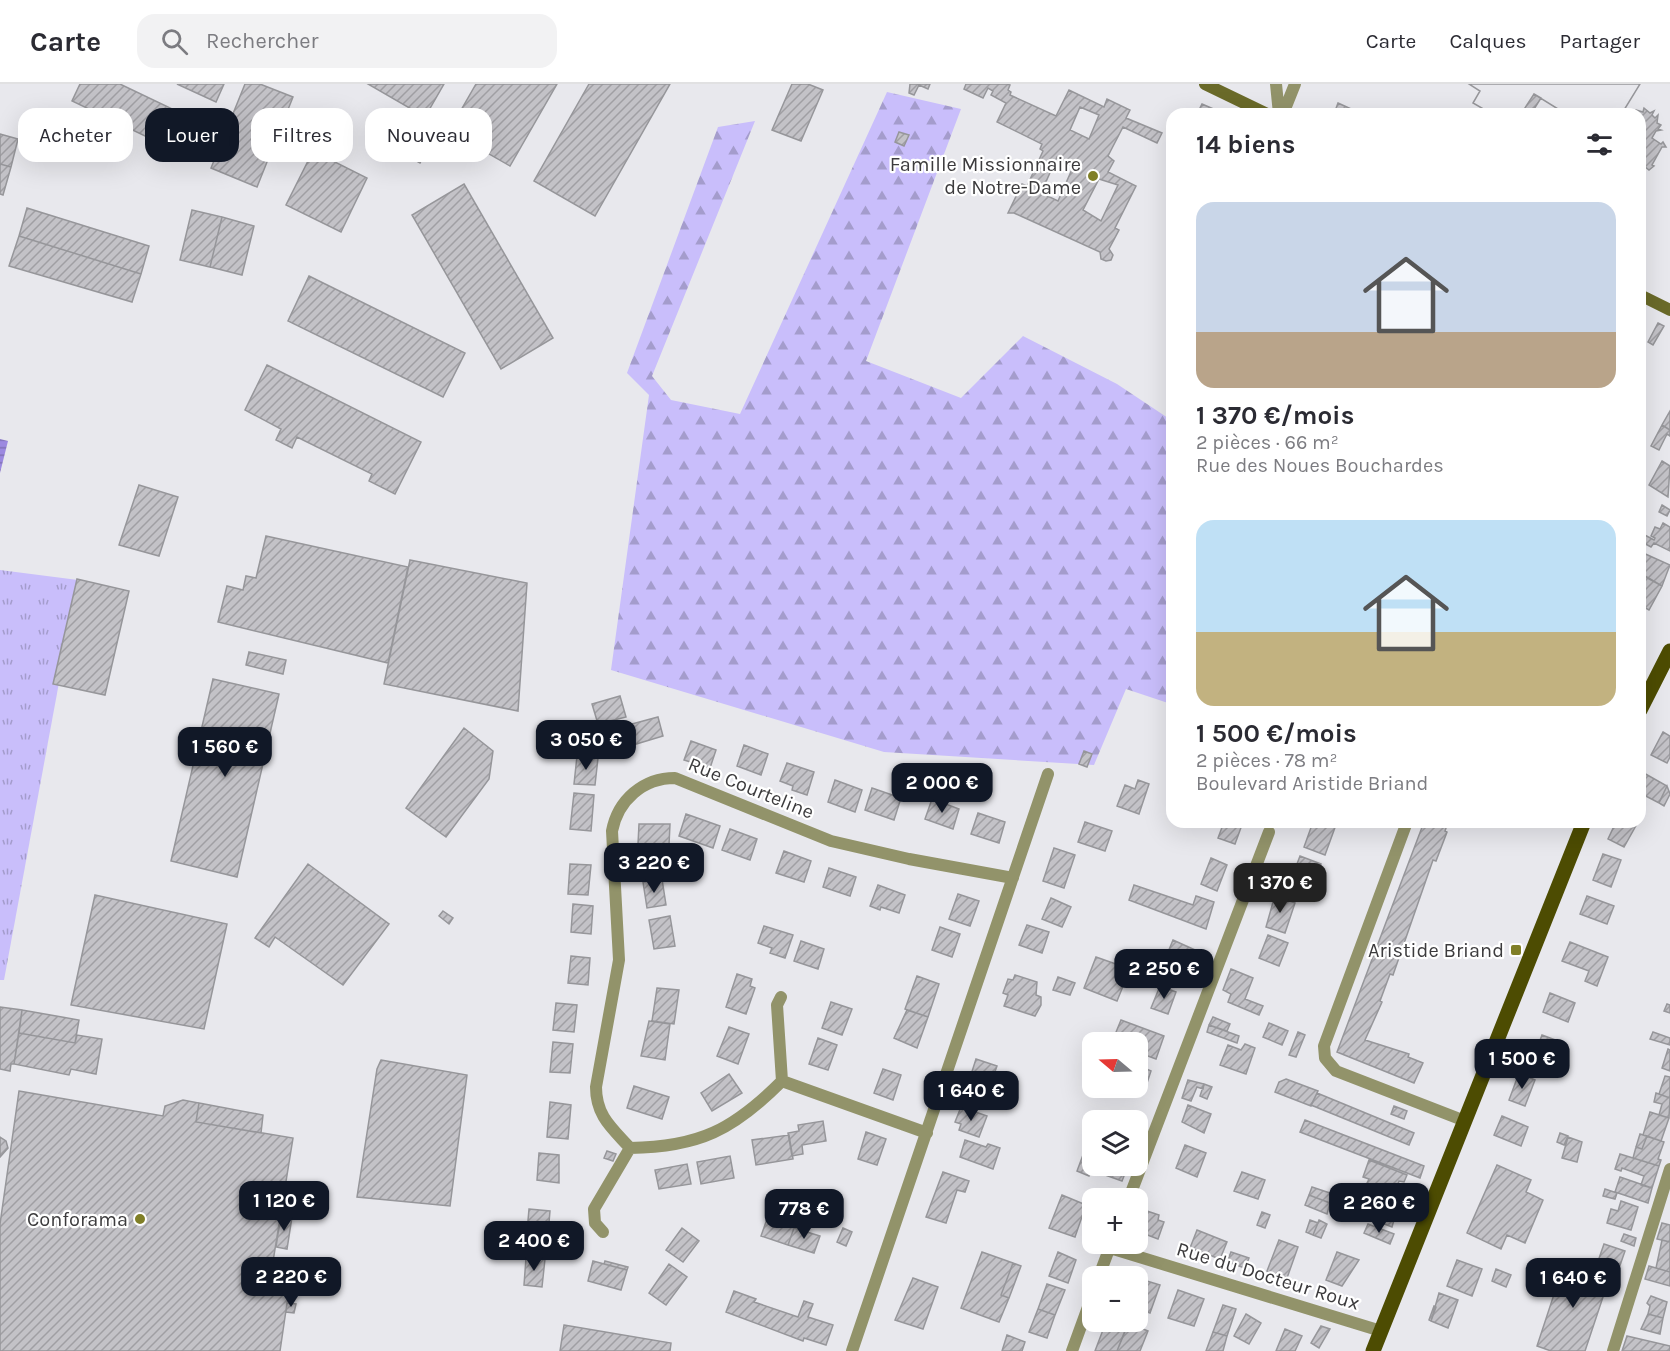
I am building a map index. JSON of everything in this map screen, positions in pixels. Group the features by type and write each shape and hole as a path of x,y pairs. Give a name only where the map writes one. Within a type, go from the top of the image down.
{"main road":[{"path":"1205,84 1255,108"},
{"path":"1646,298 1670,310"},
{"path":"1646,698 1670,651"},
{"path":"1373,1351 1582,828"}],"street":[{"path":"1276,84 1280,108"},
{"path":"1284,108 1295,84"},
{"path":"852,1351 1048,774"},
{"name":"Rue Courteline","path":"630,1148 598,1111 596,1087 619,960 612,831 618,811 638,789 657,779 675,778 831,841 909,859 1013,878"},
{"path":"1405,828 1324,1046 1325,1058 1336,1071 1465,1121"},
{"path":"1133,1188 1269,832"},
{"path":"781,997 777,1005 782,1081"},
{"path":"782,1081 927,1133"},
{"path":"603,1232 596,1223 594,1209 630,1148 665,1148 696,1141 731,1125 782,1081"},
{"path":"1613,1351 1670,1169"},
{"name":"Rue du Docteur Roux","path":"1136,1254 1381,1331"},
{"path":"1072,1351 1082,1324"}],"green space":[{"path":"887,92 961,109 866,361 961,398 1023,336 1117,384 1166,417 1166,702 1126,689 1094,765 884,752 611,670 649,395 627,373 718,127 755,121 652,376 671,400 740,414"},
{"path":"0,570 78,580 4,980 0,980"}],"shaded area":[{"path":"0,439 8,441 0,473"}],"building":[{"path":"80,84 120,84 170,108 145,108 145,136 133,130 133,108 87,108 72,101"},
{"path":"177,84 224,84 216,102"},
{"path":"245,84 260,84 293,97 289,108 251,108 251,162 267,162 257,187 211,168 213,162 239,162 239,108 235,108"},
{"path":"368,84 444,84 430,108 409,108"},
{"path":"476,84 557,84 510,166 492,156 492,108 462,108"},
{"path":"589,84 670,84 595,216 534,181"},
{"path":"792,84 808,84 823,90 801,141 772,130"},
{"path":"910,84 930,84 928,89 919,85 914,95 909,93"},
{"name":"Famille Missionnaire de Notre-Dame","path":"966,84 1007,84 1010,85 1008,90 1011,92 1010,95 1056,116 1069,90 1104,107 1107,99 1130,110 1126,118 1162,133 1157,143 1123,127 1108,156 1114,161 1108,172 1136,186 1115,228 1119,230 1109,249 1113,255 1111,260 1101,259 1100,252 1014,213 1008,213 1022,184 1027,186 1043,151 1040,149 1042,144 997,122 1006,103 991,95 993,91 988,88 983,98 964,89","holes":["1080,107 1099,115 1089,139 1070,130","1057,157 1073,167 1058,201 1041,193","1099,179 1118,185 1101,221 1083,210"]},
{"path":"1469,84 1640,84 1625,108 1556,108 1534,94 1525,108 1482,108 1473,103 1480,91"},
{"path":"1469,84 1640,84 1625,108 1556,108 1534,94 1525,108 1482,108 1473,103 1480,91"},
{"path":"1534,94 1541,98 1535,108 1525,108"},
{"path":"1338,103 1349,108 1336,108"},
{"path":"1646,110 1650,113 1654,111 1652,115 1655,118 1658,115 1657,123 1661,125 1658,129 1661,130 1656,131 1652,138 1661,144 1663,142 1666,147 1662,147 1652,165 1654,166 1649,170 1646,168"},
{"path":"899,132 909,135 904,146 895,142"},
{"path":"0,134 18,139 11,167 0,164"},
{"path":"308,162 335,162 367,178 341,232 286,205"},
{"path":"0,164 11,167 3,195 0,194"},
{"path":"464,184 553,338 501,369 412,215"},
{"path":"27,208 149,246 141,274 19,236"},
{"path":"192,210 222,217 210,267 180,260"},
{"path":"222,217 254,226 242,275 210,267"},
{"path":"19,236 141,274 132,302 9,266"},
{"path":"309,276 465,353 443,397 288,321"},
{"path":"1658,323 1664,326 1653,345 1648,342"},
{"path":"267,365 421,442 395,494 369,481 372,474 297,437 292,448 276,440 281,429 245,410"},
{"path":"1670,411 1670,430 1662,425"},
{"path":"1662,425 1670,430 1670,436 1667,434 1659,450 1651,446"},
{"path":"1662,461 1670,466 1668,497 1649,485"},
{"path":"139,485 178,497 159,556 119,545"},
{"path":"1662,505 1670,510 1667,516 1659,512"},
{"path":"1663,523 1670,527 1670,551 1654,543 1651,547 1646,544 1646,536 1654,540 1655,538 1651,536 1655,527 1660,529"},
{"path":"266,536 408,567 388,663 218,622 227,586 243,590 246,576 256,578"},
{"path":"1646,554 1670,565 1662,586 1646,577"},
{"path":"410,560 527,583 518,711 384,684"},
{"path":"1646,577 1662,586 1649,610 1646,608"},
{"path":"77,579 129,591 105,695 53,684"},
{"path":"249,652 286,660 283,674 246,665"},
{"path":"213,679 279,694 237,877 171,861"},
{"path":"620,696 626,717 598,724 592,704"},
{"path":"658,717 663,736 633,745 628,725"},
{"path":"464,728 493,751 489,779 446,837 406,808"},
{"path":"1663,732 1670,736 1670,757 1667,763 1651,755"},
{"path":"691,741 716,750 710,768 684,760"},
{"path":"744,745 768,754 761,775 737,766"},
{"path":"1084,751 1092,754 1087,767 1079,764"},
{"path":"577,756 598,758 595,785 574,784"},
{"path":"787,763 814,772 807,795 792,790 793,786 780,781"},
{"path":"1646,774 1667,786 1659,803 1646,796"},
{"path":"835,780 862,790 855,812 828,802"},
{"path":"1138,780 1149,784 1139,814 1117,806 1125,785 1135,789"},
{"path":"1667,786 1670,794 1664,806 1659,803"},
{"path":"872,788 901,798 894,820 865,810"},
{"path":"574,793 594,795 591,831 570,829"},
{"path":"932,799 959,809 953,829 925,819"},
{"path":"978,813 1005,822 999,843 971,834"},
{"path":"686,814 720,826 713,848 679,836"},
{"path":"1085,822 1112,831 1105,851 1078,842"},
{"path":"639,824 670,824 669,845 638,844"},
{"path":"1222,828 1241,828 1235,844 1218,838"},
{"path":"1311,828 1335,828 1325,855 1304,847"},
{"path":"1422,828 1446,828 1447,832 1436,861 1433,860 1393,975 1390,974 1380,1001 1382,1002 1365,1040 1409,1054 1408,1057 1423,1063 1414,1083 1337,1052"},
{"path":"1613,828 1635,828 1624,847 1608,839"},
{"path":"730,829 757,839 750,860 722,850"},
{"path":"1054,848 1075,855 1064,888 1043,881"},
{"path":"784,851 811,861 804,882 776,873"},
{"path":"1603,854 1621,860 1611,887 1593,880"},
{"path":"1300,856 1321,864 1309,896 1288,888"},
{"path":"1211,858 1227,865 1217,891 1201,884"},
{"path":"308,864 389,924 343,985 275,937 269,947 255,938"},
{"path":"570,864 591,865 588,895 568,894"},
{"path":"829,868 856,877 850,896 823,887"},
{"path":"662,879 666,905 647,908 643,882"},
{"path":"878,885 905,895 899,913 870,906"},
{"path":"1134,885 1193,905 1196,896 1214,902 1206,929 1129,900"},
{"path":"958,894 979,901 970,926 949,919"},
{"path":"95,895 227,924 204,1029 71,1005"},
{"path":"1275,895 1295,903 1285,933 1266,927"},
{"path":"1587,896 1614,906 1607,924 1580,914"},
{"path":"1051,898 1071,907 1062,927 1042,919"},
{"path":"573,904 593,906 591,934 571,932"},
{"path":"443,911 453,918 449,924 439,916"},
{"path":"670,916 675,946 654,949 649,920"},
{"path":"1027,925 1049,932 1042,953 1019,945"},
{"path":"764,926 793,935 785,958 770,953 772,948 758,943"},
{"path":"940,927 960,934 952,957 932,950"},
{"path":"1268,935 1288,943 1279,966 1259,958"},
{"path":"1173,940 1195,950 1188,970 1176,965 1173,974 1161,969"},
{"path":"801,941 824,949 818,969 794,961"},
{"path":"1570,942 1608,957 1597,986 1585,981 1589,971 1562,961"},
{"path":"571,956 590,958 588,985 568,983"},
{"path":"1096,957 1130,969 1117,1001 1084,988"},
{"path":"1231,969 1253,978 1245,999 1263,1006 1259,1015 1228,1002 1231,994 1223,990"},
{"path":"737,974 752,979 750,986 755,988 746,1014 726,1007"},
{"path":"1015,975 1037,982 1036,995 1041,997 1041,1005 1035,1016 1004,1006 1008,995 1003,993 1008,979 1013,980"},
{"path":"917,976 939,984 928,1017 905,1009"},
{"path":"1058,977 1075,983 1070,995 1053,990"},
{"path":"1160,986 1176,992 1168,1014 1151,1008"},
{"path":"657,988 679,990 674,1024 652,1021"},
{"path":"1550,993 1575,1003 1568,1022 1543,1012"},
{"path":"831,1002 852,1009 842,1035 822,1028"},
{"path":"556,1003 577,1005 574,1032 553,1030"},
{"path":"1667,1004 1670,1005 1670,1013 1664,1011"},
{"path":"0,1007 22,1010 14,1064 11,1064 10,1071 0,1069"},
{"path":"22,1010 79,1020 75,1043 19,1033"},
{"path":"907,1010 928,1017 917,1048 894,1038"},
{"path":"1213,1017 1230,1024 1227,1031 1209,1025"},
{"path":"1121,1020 1164,1036 1156,1059 1148,1056 1148,1032 1116,1032"},
{"path":"649,1021 670,1024 665,1060 641,1056"},
{"path":"1269,1023 1288,1031 1282,1045 1263,1037"},
{"path":"1209,1025 1239,1036 1237,1043 1207,1032"},
{"path":"729,1027 749,1034 738,1064 717,1056"},
{"path":"1298,1032 1305,1035 1296,1057 1289,1055"},
{"path":"1653,1032 1670,1038 1670,1045 1650,1039"},
{"path":"19,1033 75,1043 77,1035 102,1039 96,1074 71,1069 69,1075 14,1064"},
{"path":"1542,1035 1566,1044 1557,1068 1533,1059"},
{"path":"818,1038 837,1045 828,1070 809,1064"},
{"path":"553,1042 573,1044 570,1073 550,1072"},
{"path":"1245,1044 1255,1048 1246,1074 1220,1065 1228,1045 1241,1050"},
{"path":"1668,1049 1670,1050 1670,1071 1662,1068"},
{"path":"976,1059 997,1066 988,1091 968,1084"},
{"path":"381,1060 467,1075 450,1206 357,1197 377,1069"},
{"path":"883,1069 901,1075 893,1100 874,1093"},
{"path":"1519,1073 1535,1080 1525,1106 1509,1100"},
{"path":"729,1074 742,1093 712,1111 701,1093"},
{"path":"1665,1076 1670,1077 1670,1098 1659,1094"},
{"path":"1286,1079 1318,1091 1311,1106 1275,1092 1279,1082"},
{"path":"1188,1080 1204,1084 1203,1089 1197,1087 1191,1101 1182,1098"},
{"path":"1204,1084 1212,1087 1207,1099 1200,1096"},
{"path":"634,1086 669,1097 662,1119 627,1108"},
{"name":"Conforama","path":"19,1091 163,1116 165,1106 183,1100 199,1103 196,1122 293,1138 270,1280 290,1283 280,1351 0,1351 0,1224"},
{"path":"1317,1093 1414,1133 1409,1145 1311,1105"},
{"path":"1656,1093 1670,1098 1669,1118 1659,1115 1662,1104 1654,1102"},
{"path":"550,1102 571,1105 568,1139 547,1137"},
{"path":"199,1103 263,1115 261,1133 196,1122"},
{"path":"1188,1105 1211,1114 1204,1133 1182,1122"},
{"path":"1394,1106 1407,1111 1404,1119 1391,1114"},
{"path":"961,1107 987,1116 979,1137 959,1130 961,1124 955,1122"},
{"path":"1650,1112 1669,1118 1661,1141 1643,1135"},
{"path":"1502,1116 1528,1127 1521,1146 1494,1135"},
{"path":"1305,1120 1424,1166 1420,1178 1300,1132"},
{"path":"823,1121 826,1141 802,1145 803,1154 792,1156 788,1133 799,1131 798,1125"},
{"path":"866,1132 886,1139 877,1165 858,1159"},
{"path":"1560,1133 1568,1136 1564,1145 1557,1142"},
{"path":"1640,1134 1647,1136 1642,1149 1636,1147"},
{"path":"789,1135 793,1159 756,1165 752,1140"},
{"path":"1647,1136 1664,1142 1658,1159 1661,1160 1659,1166 1633,1158 1636,1147 1642,1149"},
{"path":"0,1137 6,1141 8,1148 0,1157"},
{"path":"1568,1137 1582,1142 1577,1162 1562,1158"},
{"path":"965,1140 986,1147 988,1144 1000,1148 993,1169 960,1157"},
{"path":"1185,1145 1206,1153 1197,1177 1176,1168"},
{"path":"607,1151 616,1154 613,1161 604,1158"},
{"path":"539,1153 559,1155 559,1183 537,1180"},
{"path":"1620,1154 1659,1166 1652,1188 1641,1185 1644,1176 1622,1168 1621,1171 1615,1169"},
{"path":"730,1156 734,1178 701,1184 697,1162"},
{"path":"1082,1158 1082,1173 1077,1171"},
{"path":"1369,1160 1407,1175 1404,1182 1399,1181 1392,1200 1372,1193 1374,1186 1367,1183 1369,1179 1363,1177"},
{"path":"687,1164 691,1184 659,1189 655,1170"},
{"path":"1497,1165 1531,1180 1526,1192 1543,1200 1525,1243 1507,1235 1501,1249 1467,1233"},
{"path":"943,1172 969,1181 965,1192 957,1190 946,1223 926,1217"},
{"path":"1242,1172 1265,1180 1258,1199 1234,1191"},
{"path":"1108,1176 1124,1176 1122,1181"},
{"path":"1620,1177 1652,1188 1648,1203 1615,1192"},
{"path":"1312,1187 1333,1194 1330,1203 1309,1195"},
{"path":"1605,1189 1617,1193 1615,1199 1603,1196"},
{"path":"1062,1195 1082,1203 1082,1217 1075,1237 1049,1228"},
{"path":"1309,1195 1330,1203 1327,1214 1305,1205"},
{"path":"1362,1197 1386,1207 1383,1216 1394,1220 1392,1227 1356,1213"},
{"path":"1621,1201 1638,1207 1631,1230 1607,1223 1611,1209 1618,1211"},
{"path":"529,1209 550,1211 548,1234 527,1232"},
{"path":"1148,1211 1159,1215 1158,1220 1164,1222 1158,1239 1148,1235"},
{"path":"1262,1212 1270,1215 1265,1228 1257,1225"},
{"path":"281,1215 292,1217 287,1249 276,1247"},
{"path":"767,1219 794,1228 788,1245 761,1236"},
{"path":"1310,1220 1318,1223 1313,1235 1306,1232"},
{"path":"1319,1220 1327,1224 1321,1238 1313,1235"},
{"path":"1662,1223 1670,1225 1670,1242 1657,1239"},
{"path":"1368,1224 1394,1234 1390,1244 1364,1233"},
{"path":"682,1228 699,1241 683,1262 666,1250"},
{"path":"794,1228 820,1236 814,1253 788,1245"},
{"path":"843,1228 852,1232 846,1246 837,1242"},
{"path":"1197,1230 1227,1242 1220,1259 1190,1248"},
{"path":"1624,1234 1636,1238 1634,1246 1621,1241"},
{"path":"1279,1240 1298,1247 1287,1278 1267,1271"},
{"path":"1662,1240 1670,1242 1670,1272 1656,1268"},
{"path":"1604,1244 1625,1251 1617,1274 1596,1267"},
{"path":"982,1252 1013,1263 1001,1295 1009,1298 999,1322 961,1308"},
{"path":"1058,1252 1076,1260 1068,1283 1049,1276"},
{"path":"1231,1252 1249,1258 1245,1268 1227,1262"},
{"path":"1337,1252 1359,1260 1342,1286 1326,1280"},
{"path":"526,1258 545,1259 542,1287 524,1285"},
{"path":"1457,1260 1482,1269 1472,1296 1447,1286"},
{"path":"593,1261 627,1270 621,1290 588,1281"},
{"path":"605,1261 628,1267 627,1270 604,1264"},
{"path":"1565,1261 1610,1276 1585,1351 1551,1351 1537,1346"},
{"path":"1013,1263 1021,1266 1009,1298 1001,1295"},
{"path":"669,1264 687,1277 666,1305 649,1293"},
{"path":"1649,1266 1670,1272 1670,1286 1645,1279"},
{"path":"1496,1269 1511,1275 1506,1287 1492,1281"},
{"path":"913,1278 938,1287 923,1329 895,1320"},
{"path":"1148,1281 1160,1285 1150,1313 1148,1312"},
{"path":"1047,1284 1065,1290 1055,1315 1038,1309"},
{"path":"1178,1290 1204,1299 1194,1326 1168,1318"},
{"path":"734,1291 756,1299 754,1302 798,1317 804,1301 813,1304 808,1317 833,1325 826,1345 804,1338 803,1341 726,1312"},
{"path":"1439,1293 1458,1300 1448,1328 1431,1321"},
{"path":"1651,1296 1667,1302 1663,1318 1648,1314 1650,1306 1647,1303"},
{"path":"287,1303 296,1304 294,1313 286,1312"},
{"path":"1223,1305 1236,1309 1227,1336 1213,1332"},
{"path":"1434,1306 1436,1307 1431,1321 1429,1320"},
{"path":"1038,1309 1055,1315 1047,1338 1029,1332"},
{"path":"1246,1314 1261,1323 1249,1344 1234,1336"},
{"path":"1648,1314 1663,1318 1660,1334 1641,1329"},
{"path":"564,1325 671,1343 670,1351 560,1351"},
{"path":"1321,1326 1330,1329 1319,1348 1311,1343"},
{"path":"1285,1329 1302,1336 1295,1351 1276,1351"},
{"path":"1102,1332 1125,1332 1117,1351 1095,1351"},
{"path":"1124,1332 1148,1332 1140,1351 1117,1351"},
{"path":"1213,1332 1227,1336 1223,1351 1206,1351"},
{"path":"1007,1335 1025,1342 1022,1351 1002,1351"},
{"path":"1627,1336 1670,1346 1670,1351 1622,1351"}],"place":[{"name":"Famille Missionnaire de Notre-Dame","path":"1093,176"},
{"name":"Aristide Briand","path":"1516,950"},
{"name":"Conforama","path":"140,1219"}]}
